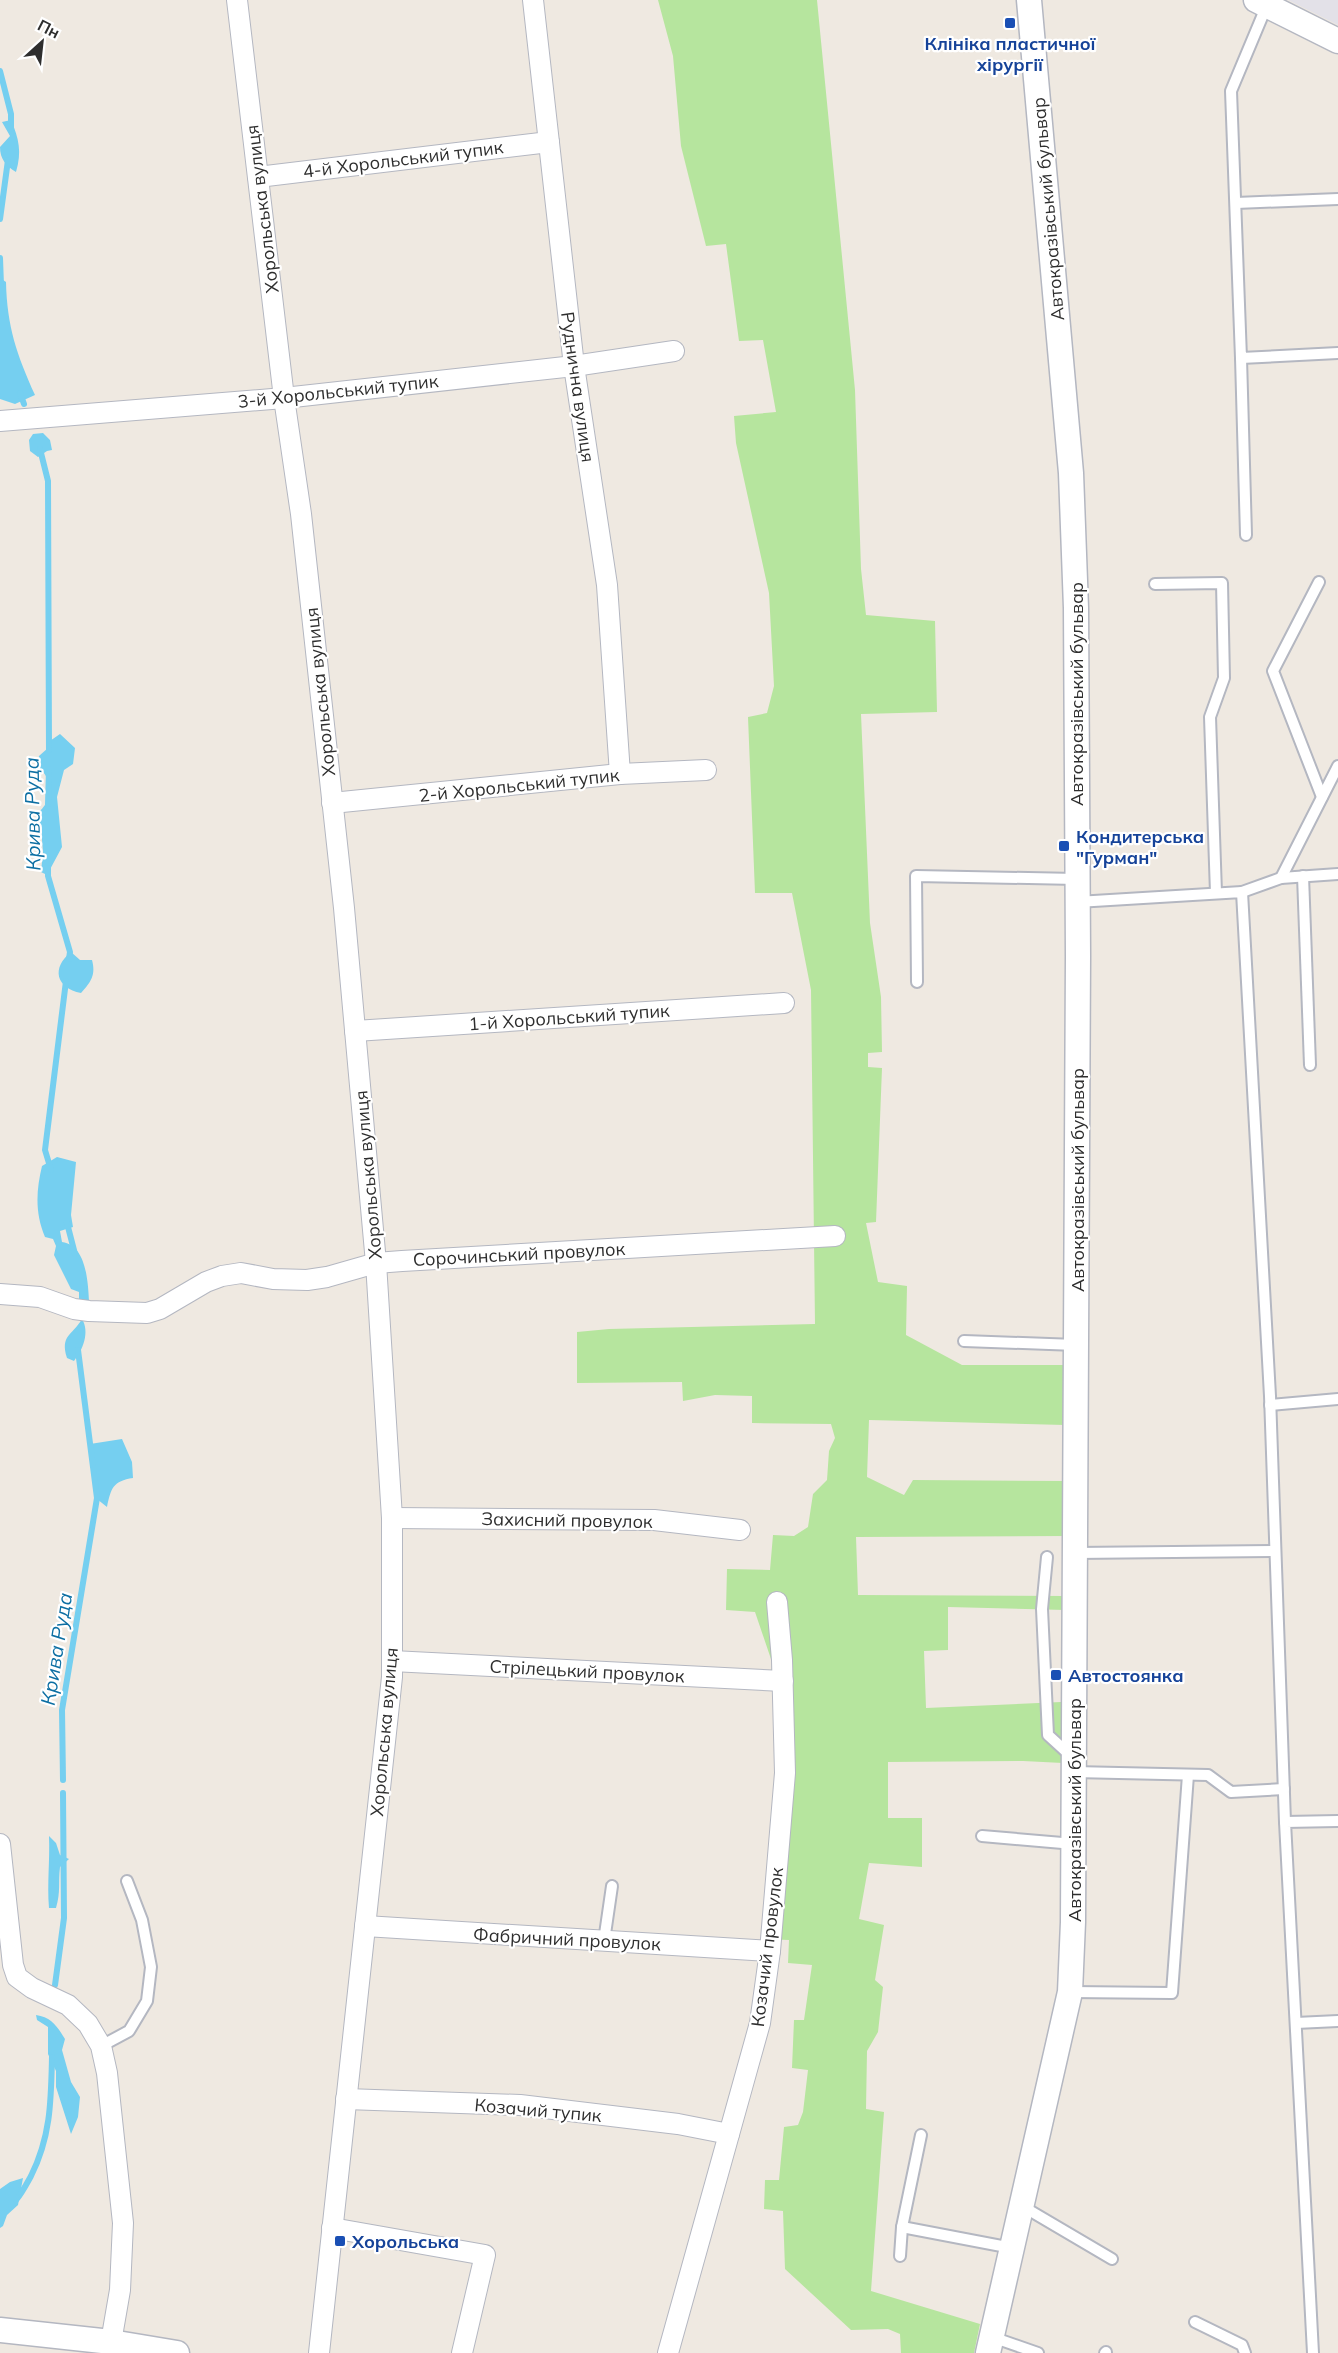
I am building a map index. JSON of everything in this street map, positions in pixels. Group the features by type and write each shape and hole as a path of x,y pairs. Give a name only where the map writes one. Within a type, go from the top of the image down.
{"street":[{"name":"Хорольська вулиця","path":"237,0 284,398 301,514 332,804 376,1263 392,1518 392,1661 319,2353"},
{"name":"Руднична вулиця","path":"533,0 574,366 607,585 620,774"},
{"name":"Автокразівський бульвар","path":"990,2345 1070,1992 1073,1922 1076,608 1071,473 1029,0"},
{"path":"1262,3 1338,41"},
{"name":"4-й Хорольський тупик","path":"258,177 549,142"},
{"name":"3-й Хорольський тупик","path":"0,421 284,398 574,366 674,351"},
{"name":"2-й Хорольський тупик","path":"332,804 620,774 706,770"},
{"name":"1-й Хорольський тупик","path":"355,1031 783,1003"},
{"name":"Сорочинський провулок","path":"0,1294 40,1297 82,1310 147,1313 160,1309 206,1282 222,1276 241,1273 273,1279 308,1280 376,1263 835,1236"},
{"name":"Захисний провулок","path":"392,1518 654,1520 740,1530"},
{"name":"Козачий провулок","path":"668,2353 760,2023 770,1951 785,1773 783,1681 777,1602"},
{"name":"Стрілецький провулок","path":"392,1661 783,1681"},
{"path":"0,1844 13,1965 17,1977 32,1988 68,2006 88,2024 101,2046 107,2073 123,2223 120,2290 103,2345"},
{"name":"Фабричний провулок","path":"365,1926 770,1951"},
{"name":"Козачий тупик","path":"346,2099 520,2105 678,2124 729,2134"},
{"path":"332,2228 485,2255 462,2353"},
{"path":"0,2330 177,2353"}],"lane":[{"path":"1246,535 1231,91 1262,3"},
{"path":"1236,203 1338,198"},
{"path":"1241,358 1338,353"},
{"path":"1319,582 1273,671 1322,797"},
{"path":"1155,584 1222,583 1224,678 1210,717 1216,893"},
{"path":"1281,878 1338,766"},
{"path":"917,982 916,876 1077,891 1216,893 1242,892 1281,878 1338,874"},
{"path":"1303,876 1310,1065"},
{"path":"1242,892 1270,1406 1285,1822 1313,2353"},
{"path":"964,1341 1076,1345"},
{"path":"1270,1406 1338,1399"},
{"path":"1075,1553 1275,1551"},
{"path":"1047,1557 1042,1610 1048,1735 1074,1765 1208,1775 1231,1792 1284,1789"},
{"path":"1070,1992 1172,1994 1188,1775"},
{"path":"1285,1822 1338,1821"},
{"path":"982,1836 1074,1844"},
{"path":"101,2046 129,2031 147,2001 151,1967 142,1920 127,1881"},
{"path":"604,1941 612,1886"},
{"path":"1296,2023 1338,2021"},
{"path":"900,2256 902,2227 921,2135"},
{"path":"1022,2206 1112,2259"},
{"path":"902,2227 1012,2248"},
{"path":"1195,2322 1242,2344 1245,2353"},
{"path":"990,2345 1038,2353"}],"shaded area":[{"path":"1288,0 1338,0 1338,25"}],"green space":[{"path":"658,0 817,0 855,390 861,569 866,615 935,621 937,712 861,714 870,923 881,997 882,1052 868,1053 868,1067 882,1068 876,1222 866,1223 878,1282 907,1286 906,1335 962,1365 1065,1365 1065,1425 869,1420 867,1477 904,1495 913,1480 1066,1481 1067,1536 856,1537 858,1595 1064,1596 1065,1610 948,1607 948,1650 924,1651 926,1708 1061,1702 1063,1763 888,1762 888,1818 922,1818 922,1867 869,1863 859,1919 884,1925 875,1980 883,1987 878,2032 867,2051 866,2109 884,2112 871,2291 980,2324 974,2353 901,2353 900,2334 888,2329 851,2330 785,2269 783,2211 764,2209 765,2180 779,2180 784,2127 798,2125 803,2112 808,2070 792,2068 794,2020 804,2020 812,1965 788,1963 789,1940 762,1939 779,1761 780,1689 771,1688 772,1662 755,1612 726,1610 727,1569 770,1570 773,1535 794,1536 808,1527 813,1494 827,1480 829,1451 835,1438 831,1424 752,1423 752,1396 715,1395 683,1401 682,1382 577,1383 577,1332 609,1329 815,1324 811,990 792,893 755,893 748,717 767,713 774,686 769,593 736,443 734,416 776,412 763,340 739,341 726,244 706,246 681,146 673,56"}],"water":[{"path":"11,120 19,146 16,172 4,162 0,151 0,147 10,136 2,122"},
{"path":"0,278 6,282 8,313 14,340 35,395 15,404 0,399"},
{"path":"43,433 50,440 52,450 38,457 30,451 29,440 33,434"},
{"path":"60,734 75,748 73,764 64,770 57,797 62,847 47,875 41,872 43,852 41,828 36,823 36,815 47,802 50,784 37,765 39,756 48,748 47,743"},
{"path":"71,952 80,960 92,960 92,978 81,993 66,987 59,977 61,964"},
{"path":"57,1157 76,1162 71,1215 73,1227 60,1231 62,1242 70,1245 81,1257 86,1274 89,1301 79,1300 79,1292 71,1289 54,1255 56,1246 53,1239 45,1237 39,1219 38,1193 42,1166"},
{"path":"82,1319 85,1330 84,1341 74,1361 67,1358 65,1345 68,1336"},
{"path":"122,1439 132,1462 133,1478 117,1483 110,1495 107,1507 97,1499 90,1444"},
{"path":"49,1836 56,1843 60,1855 69,1859 60,1867 56,1908 49,1908"},
{"path":"36,2015 53,2023 65,2039 62,2050 71,2082 80,2097 78,2117 71,2134 56,2087 56,2071 48,2054 48,2027 37,2020"},
{"path":"23,2178 18,2205 7,2215 0,2228 0,2189 10,2182"}],"waterway":[{"name":"Крива Руда","path":"0,71 11,114 11,129"},
{"name":"Крива Руда","path":"0,219 8,160"},
{"name":"Крива Руда","path":"0,258 1,285"},
{"name":"Крива Руда","path":"20,393 24,404"},
{"name":"Крива Руда","path":"40,449 48,481 49,750"},
{"name":"Крива Руда","path":"48,804 49,769"},
{"name":"Крива Руда","path":"48,868 48,876 70,952 69,959"},
{"name":"Крива Руда","path":"51,1170 45,1150 66,981"},
{"name":"Крива Руда","path":"67,1223 75,1254"},
{"name":"Крива Руда","path":"63,1780 62,1710 97,1498 78,1350"},
{"name":"Крива Руда","path":"55,1985 64,1918 63,1793"},
{"name":"Крива Руда","path":"16,2200 31,2176 43,2147 49,2118 52,2057"}],"place":[{"name":"Клініка пластичної хірургії","path":"1010,23"},
{"name":"Кондитерська \"Гурман\"","path":"1064,846"},
{"name":"Автостоянка","path":"1056,1675"},
{"name":"Хорольська","path":"340,2241"}]}
